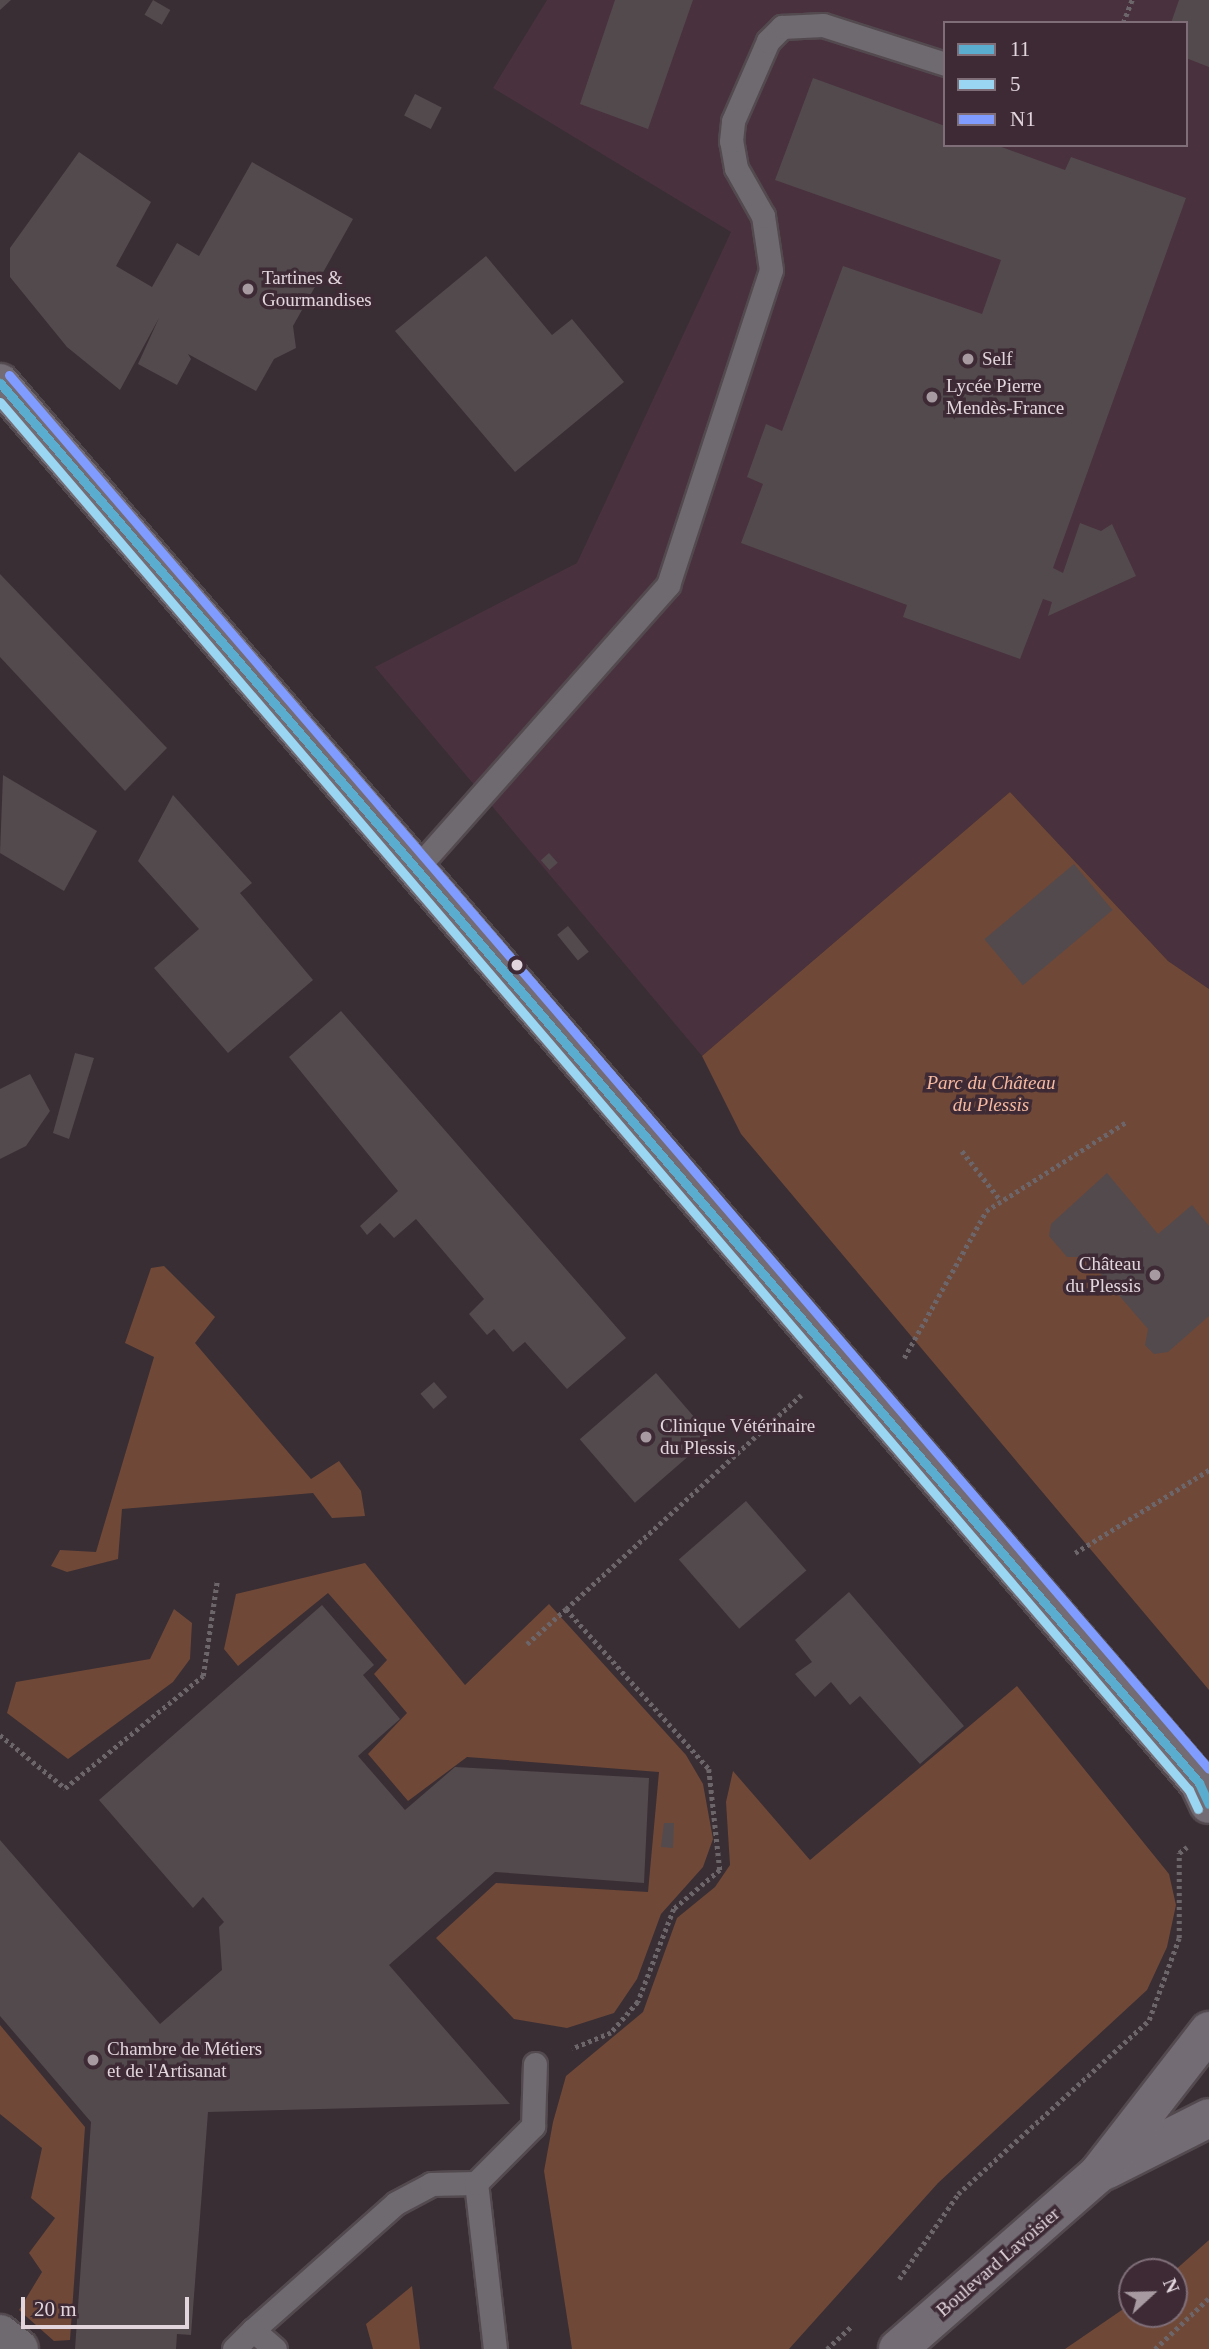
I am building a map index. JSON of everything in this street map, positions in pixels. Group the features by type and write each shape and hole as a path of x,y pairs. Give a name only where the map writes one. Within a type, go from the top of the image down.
{"main road":[{"path":"0,383 1206,1792"},
{"name":"Boulevard Lavoisier","path":"898,2349 1098,2174 1209,2031"},
{"name":"Boulevard Lavoisier","path":"1098,2174 1209,2118"}],"street":[{"path":"0,2334 19,2349"}],"lane":[{"path":"416,869 668,584 771,270 763,216 736,168 731,141 733,121 768,41 782,27 823,25 943,63"},
{"path":"233,2349 396,2203 430,2184 475,2183 533,2126 535,2064"},
{"path":"475,2183 495,2349"},
{"path":"253,2330 275,2349"}],"path":[{"path":"1124,21 1132,0"},
{"path":"904,1358 986,1211 1126,1122"},
{"path":"962,1152 1001,1201"},
{"path":"527,1644 835,1359"},
{"path":"1076,1553 1209,1470"},
{"path":"0,1735 65,1787 203,1676 217,1581"},
{"path":"535,2064 611,2033 638,2002 674,1909 720,1870 709,1769 566,1609"},
{"path":"895,2285 958,2194 1149,2020 1179,1938 1179,1853"},
{"path":"1155,2349 1209,2298"},
{"path":"827,2349 856,2322"}],"shaded area":[{"name":"Lycée Pierre Mendès-France","path":"547,0 1209,0 1209,989 1168,961 1010,792 702,1056 375,667 577,563 731,232 493,88"}],"green space":[{"name":"Parc du Château du Plessis","path":"1010,792 1168,961 1209,989 1209,1690 741,1134 702,1056"},
{"path":"164,1266 215,1317 195,1343 311,1479 339,1461 361,1491 365,1516 332,1518 313,1493 122,1509 118,1559 67,1572 51,1566 60,1550 96,1552 154,1357 125,1343 151,1268"},
{"path":"365,1563 465,1685 549,1604 686,1755 703,1784 713,1839 703,1867 661,1914 637,1979 614,2013 567,2028 514,2019 436,1938 496,1883 648,1892 659,1772 467,1757 408,1801 368,1754 407,1713 374,1674 387,1660 328,1593 238,1666 224,1649 236,1594"},
{"path":"174,1609 192,1623 190,1659 173,1682 68,1759 7,1713 16,1682 150,1659"},
{"path":"1017,1686 1169,1874 1176,1905 1167,1947 1147,1990 938,2183 789,2349 572,2349 544,2171 553,2122 566,2076 643,2012 677,1918 715,1887 730,1865 726,1802 733,1771 810,1860"},
{"path":"0,2025 85,2127 70,2340 54,2341 19,2310 42,2272 29,2253 55,2218 31,2198 42,2148 0,2114"},
{"path":"1209,2240 1209,2349 1065,2349 1118,2313 1118,2328 1188,2328 1188,2259"},
{"path":"412,2286 420,2349 373,2349 366,2324"}],"building":[{"path":"0,0 11,0 0,10"},
{"path":"153,0 170,10 162,25 144,15"},
{"path":"615,0 693,0 648,129 580,104"},
{"path":"1179,0 1209,0 1209,67 1188,59 1188,21 1172,21"},
{"name":"Self","path":"813,78 943,125 943,147 1002,147 1065,170 1071,157 1186,198 1053,568 1063,573 1080,523 1101,531 1112,524 1136,576 1048,616 1052,602 1043,599 1020,659 903,617 907,605 741,543 763,484 747,477 766,424 782,431 843,266 982,314 1001,260 775,180"},
{"path":"415,94 442,108 431,129 404,115"},
{"path":"79,152 151,202 116,266 152,287 177,243 199,256 252,162 353,219 293,326 296,348 274,359 256,391 188,354 191,359 177,385 138,364 159,318 120,390 67,347 10,277 10,248"},
{"path":"486,256 552,335 572,319 624,382 515,472 395,331"},
{"path":"0,574 167,748 125,791 0,657"},
{"path":"3,775 97,831 64,891 0,853"},
{"path":"173,795 252,883 240,893 313,980 228,1053 154,968 199,929 138,861"},
{"path":"549,853 558,863 550,870 541,860"},
{"path":"1074,864 1113,910 1023,985 984,939"},
{"path":"568,926 589,952 578,960 557,935"},
{"path":"341,1011 626,1338 567,1389 525,1342 513,1352 494,1329 487,1335 469,1314 484,1299 416,1219 394,1238 380,1223 367,1235 360,1226 398,1191 289,1057"},
{"path":"75,1053 94,1058 69,1139 53,1133"},
{"path":"30,1074 50,1111 26,1146 0,1159 0,1089"},
{"name":"Château du Plessis","path":"1107,1173 1158,1234 1192,1205 1209,1226 1209,1316 1168,1352 1154,1354 1145,1345 1148,1329 1086,1257 1067,1257 1049,1236 1051,1224"},
{"name":"Clinique Vétérinaire du Plessis","path":"656,1373 711,1436 635,1503 580,1439"},
{"path":"434,1382 447,1397 434,1409 420,1394"},
{"path":"746,1501 806,1570 739,1629 679,1559"},
{"path":"849,1592 964,1726 920,1764 860,1696 850,1705 831,1682 815,1697 795,1674 812,1662 795,1640"},
{"path":"322,1605 374,1665 363,1675 400,1719 358,1756 405,1810 455,1767 649,1778 644,1883 495,1872 389,1965 510,2104 208,2112 191,2335 177,2334 176,2349 75,2349 91,2122 0,2016 0,1840 160,2024 222,1970 219,1927 224,1922 203,1897 193,1908 99,1800"},
{"path":"664,1823 674,1823 673,1848 661,1847"}],"transit line":[{"name":"N1","path":"9,375 1209,1769"},
{"name":"11","path":"0,383 1199,1783 1209,1804"},
{"name":"5","path":"0,402 1189,1790 1198,1809"}],"place":[{"name":"Tartines & Gourmandises","path":"248,289"},
{"name":"Self","path":"968,359"},
{"name":"Lycée Pierre Mendès-France","path":"932,397"},
{"name":"Château du Plessis","path":"1155,1275"},
{"name":"Clinique Vétérinaire du Plessis","path":"646,1437"},
{"name":"Chambre de Métiers et de l'Artisanat","path":"93,2060"}]}
